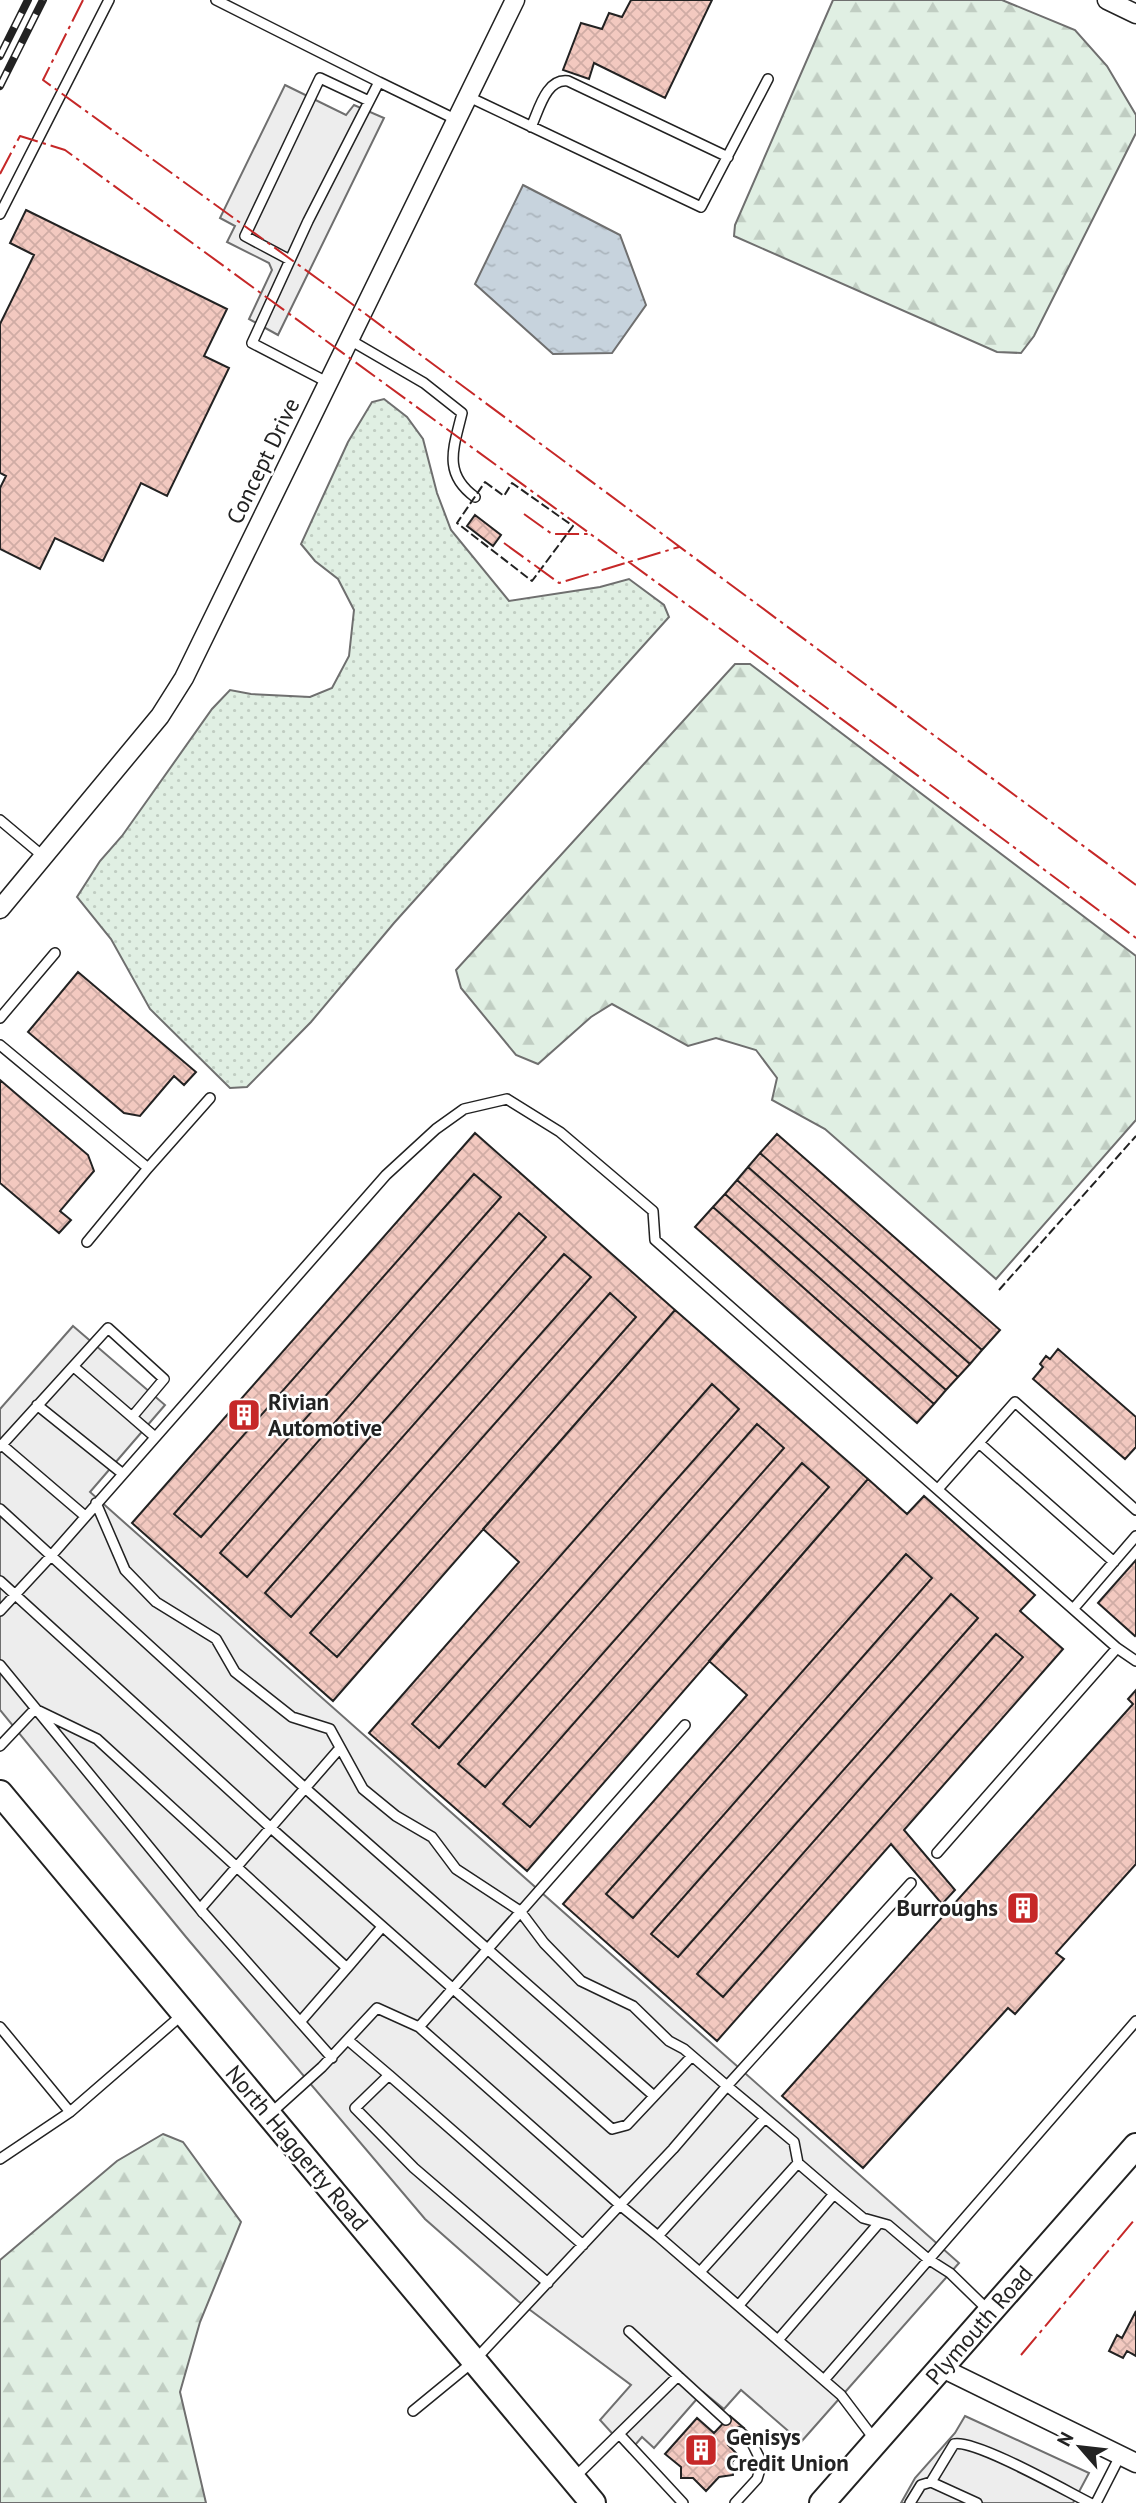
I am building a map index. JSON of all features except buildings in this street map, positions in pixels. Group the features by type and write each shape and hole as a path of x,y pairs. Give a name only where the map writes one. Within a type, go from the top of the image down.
{"street":[{"name":"Concept Drive","path":"0,909 160,716 184,678 515,0"},
{"path":"1107,0 1136,14"},
{"name":"North Haggerty Road","path":"0,1793 593,2503"},
{"name":"Plymouth Road","path":"821,2503 1136,2146"},
{"path":"942,2368 1128,2460"}],"lane":[{"path":"0,214 109,0"},
{"path":"216,0 458,121"},
{"path":"290,260 245,236 320,78 369,101"},
{"path":"469,97 701,207 768,79"},
{"path":"531,127 550,87 561,80 568,80 728,157"},
{"path":"329,383 252,343 290,260 379,82"},
{"path":"350,340 424,383 462,414 452,456 456,478 464,489 475,497"},
{"path":"0,820 44,857"},
{"path":"0,1018 55,953"},
{"path":"0,1045 148,1168"},
{"path":"87,1242 209,1098"},
{"path":"0,1611 386,1175 436,1129 464,1109 507,1099 560,1132 653,1211 655,1240 1117,1648 1136,1661"},
{"path":"85,1516 1,1446 108,1328 164,1379 132,1417"},
{"path":"74,1367 155,1437"},
{"path":"938,1489 1016,1402 1136,1510"},
{"path":"37,1405 123,1474"},
{"path":"979,1443 1114,1562"},
{"path":"96,1503 125,1570 156,1601 216,1639 235,1672 292,1717 330,1729 363,1789 396,1816 432,1837 456,1869 520,1911 544,1942 581,1981 633,2006 669,2041 692,2056 794,2142 798,2163 863,2218 888,2225 928,2259 950,2273 990,2313"},
{"path":"0,1509 305,1788 654,2096"},
{"path":"1074,1608 1136,1536"},
{"path":"0,1581 271,1828 612,2129 627,2125 692,2056"},
{"path":"937,1853 1117,1648"},
{"path":"0,1665 200,1909 332,2058"},
{"path":"0,1746 35,1709"},
{"path":"35,1709 97,1739 347,1968"},
{"path":"419,2027 685,1726"},
{"path":"200,1909 340,1748"},
{"path":"413,2411 474,2361 548,2283 673,2149 911,1883"},
{"path":"300,2022 382,1927"},
{"path":"270,2115 332,2058 377,2008 419,2027 841,2395 876,2442"},
{"path":"0,2159 69,2112 185,2013"},
{"path":"824,2380 1136,2021"},
{"path":"0,2027 69,2112"},
{"path":"349,2040 583,2245"},
{"path":"388,2075 355,2108 414,2168 548,2283"},
{"path":"658,2235 765,2118"},
{"path":"700,2272 798,2163"},
{"path":"739,2305 834,2193"},
{"path":"779,2340 879,2223"},
{"path":"629,2331 726,2420"},
{"path":"573,2479 678,2376"},
{"path":"735,2503 757,2479 762,2463 751,2441 740,2432"},
{"path":"620,2435 683,2503"},
{"path":"910,2503 921,2485 931,2482 954,2444 961,2442 982,2449 1090,2503"},
{"path":"1096,2503 1128,2460"},
{"path":"931,2482 965,2501 977,2503"}],"green space":[{"path":"833,0 1002,0 1075,30 1107,66 1136,115 1136,133 1034,336 1021,353 997,352 734,236 735,225"},
{"path":"384,399 407,417 423,439 437,493 451,530 509,601 600,587 629,579 664,605 669,617 394,923 311,1022 247,1087 230,1088 150,1009 111,939 77,897 100,861 122,836 212,709 230,690 251,694 310,697 332,688 349,656 354,610 338,579 315,561 301,544 348,442 372,402"},
{"path":"735,664 750,664 1136,956 1136,1120 996,1279 825,1129 772,1100 777,1078 756,1050 716,1038 688,1046 612,1004 591,1017 538,1064 516,1055 461,988 456,970"},
{"path":"163,2134 183,2142 241,2222 200,2322 180,2392 206,2503 0,2503 0,2260 117,2161"}],"shaded area":[{"path":"285,85 346,115 354,105 384,118 278,335 249,319 272,270 269,263 227,242 235,226 220,218"},
{"path":"73,1326 165,1405 90,1492 959,2263 801,2442 741,2390 724,2409 703,2392 654,2448 642,2437 629,2452 600,2420 631,2385 518,2301 425,2219 186,1937 0,1710 0,1409"},
{"path":"965,2416 1089,2473 1073,2503 901,2503 915,2478 955,2433"}],"water":[{"path":"523,185 620,235 646,305 612,353 553,354 475,284"}],"railway":[{"path":"0,56 28,0"},
{"path":"0,86 43,0"}],"fence":[{"path":"485,482 504,496 512,483 573,526 532,581 457,523 485,482"},
{"path":"999,1290 1136,1136"}],"power":[{"path":"83,0 43,80 329,287 1136,885"},
{"path":"0,174 20,136 65,150 730,636 1136,938"},
{"path":"524,514 552,534 588,534"},
{"path":"504,543 559,583 679,547"},
{"path":"1021,2355 1136,2218"}],"place":[{"name":"Rivian Automotive","path":"244,1415"},
{"name":"Burroughs","path":"1023,1908"},
{"name":"Genisys Credit Union","path":"701,2450"}]}
